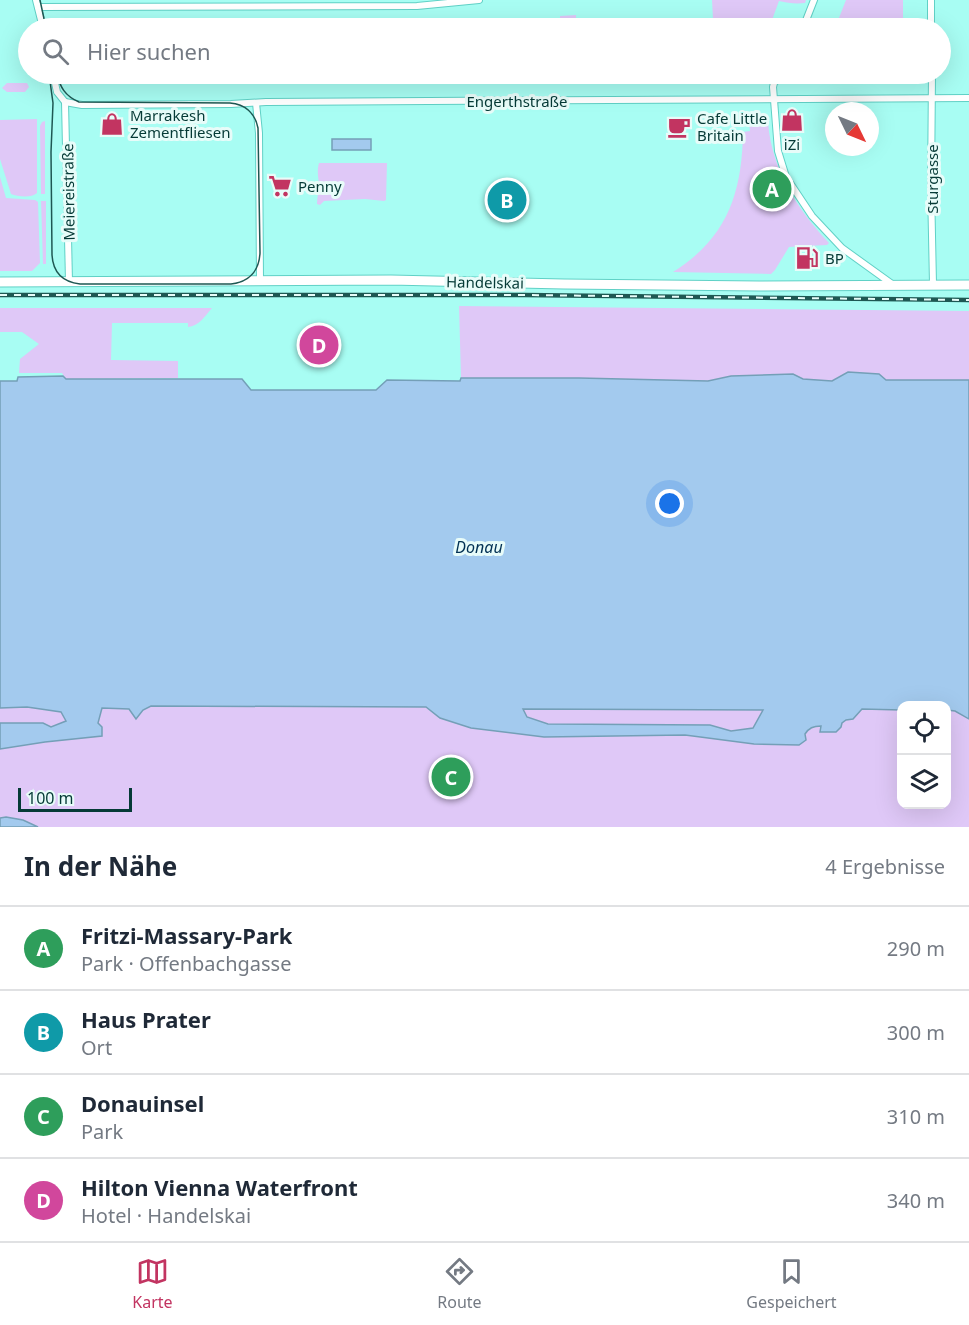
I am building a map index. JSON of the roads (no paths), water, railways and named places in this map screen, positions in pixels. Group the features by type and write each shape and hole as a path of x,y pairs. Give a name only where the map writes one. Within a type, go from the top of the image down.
{"main road":[{"name":"Handelskai","path":"0,282 391,280 769,286 969,285"}],"street":[{"path":"41,18 37,3 424,3 479,0"},
{"path":"807,18 814,0"},
{"path":"931,0 932,18"},
{"path":"55,84 57,92 65,102"},
{"path":"774,84 778,151 786,177 812,216 842,248 893,285"},
{"name":"Sturgasse","path":"932,84 933,284"},
{"name":"Engerthstraße","path":"65,102 82,105 221,105 969,98"},
{"name":"Meiereistraße","path":"65,102 69,282"},
{"path":"256,103 259,133 260,282"}],"water":[{"path":"332,139 371,139 371,150 332,150"},
{"name":"Donau","path":"848,372 879,374 886,380 969,380 969,719 951,710 951,701 897,701 897,710 862,709 853,719 842,723 836,732 820,732 821,726 816,726 808,730 805,734 806,740 799,745 754,744 685,735 544,737 471,728 440,718 426,707 151,706 143,710 136,719 129,709 102,708 98,723 102,727 102,736 0,749 0,723 43,723 51,727 66,721 61,712 27,707 0,708 0,381 17,381 18,377 63,376 66,379 242,379 251,390 376,390 387,380 460,381 461,378 708,381 731,376 793,374 803,379 832,381","holes":["523,709 763,710 753,728 731,731 710,725 548,724 527,717"]},
{"path":"0,818 23,820 38,827 0,827"}],"tram line":[{"path":"40,0 44,18"},
{"path":"50,84 53,103 52,255 54,266 60,275 80,284 231,284 243,281 252,275 258,265 260,253 258,128 248,110 230,103 79,102 70,97 60,84"}],"railway":[{"path":"0,295 524,295 969,300"}],"place":[{"name":"iZi","path":"792,120"},
{"name":"Marrakesh Zementfliesen","path":"112,124"},
{"name":"Cafe Little Britain","path":"679,127"},
{"name":"Penny","path":"280,186"},
{"name":"Fritzi-Massary-Park","path":"772,189"},
{"name":"Haus Prater","path":"507,200"},
{"name":"BP","path":"807,258"},
{"name":"Hilton Vienna Waterfront","path":"319,345"},
{"name":"Donauinsel","path":"451,777"}]}
